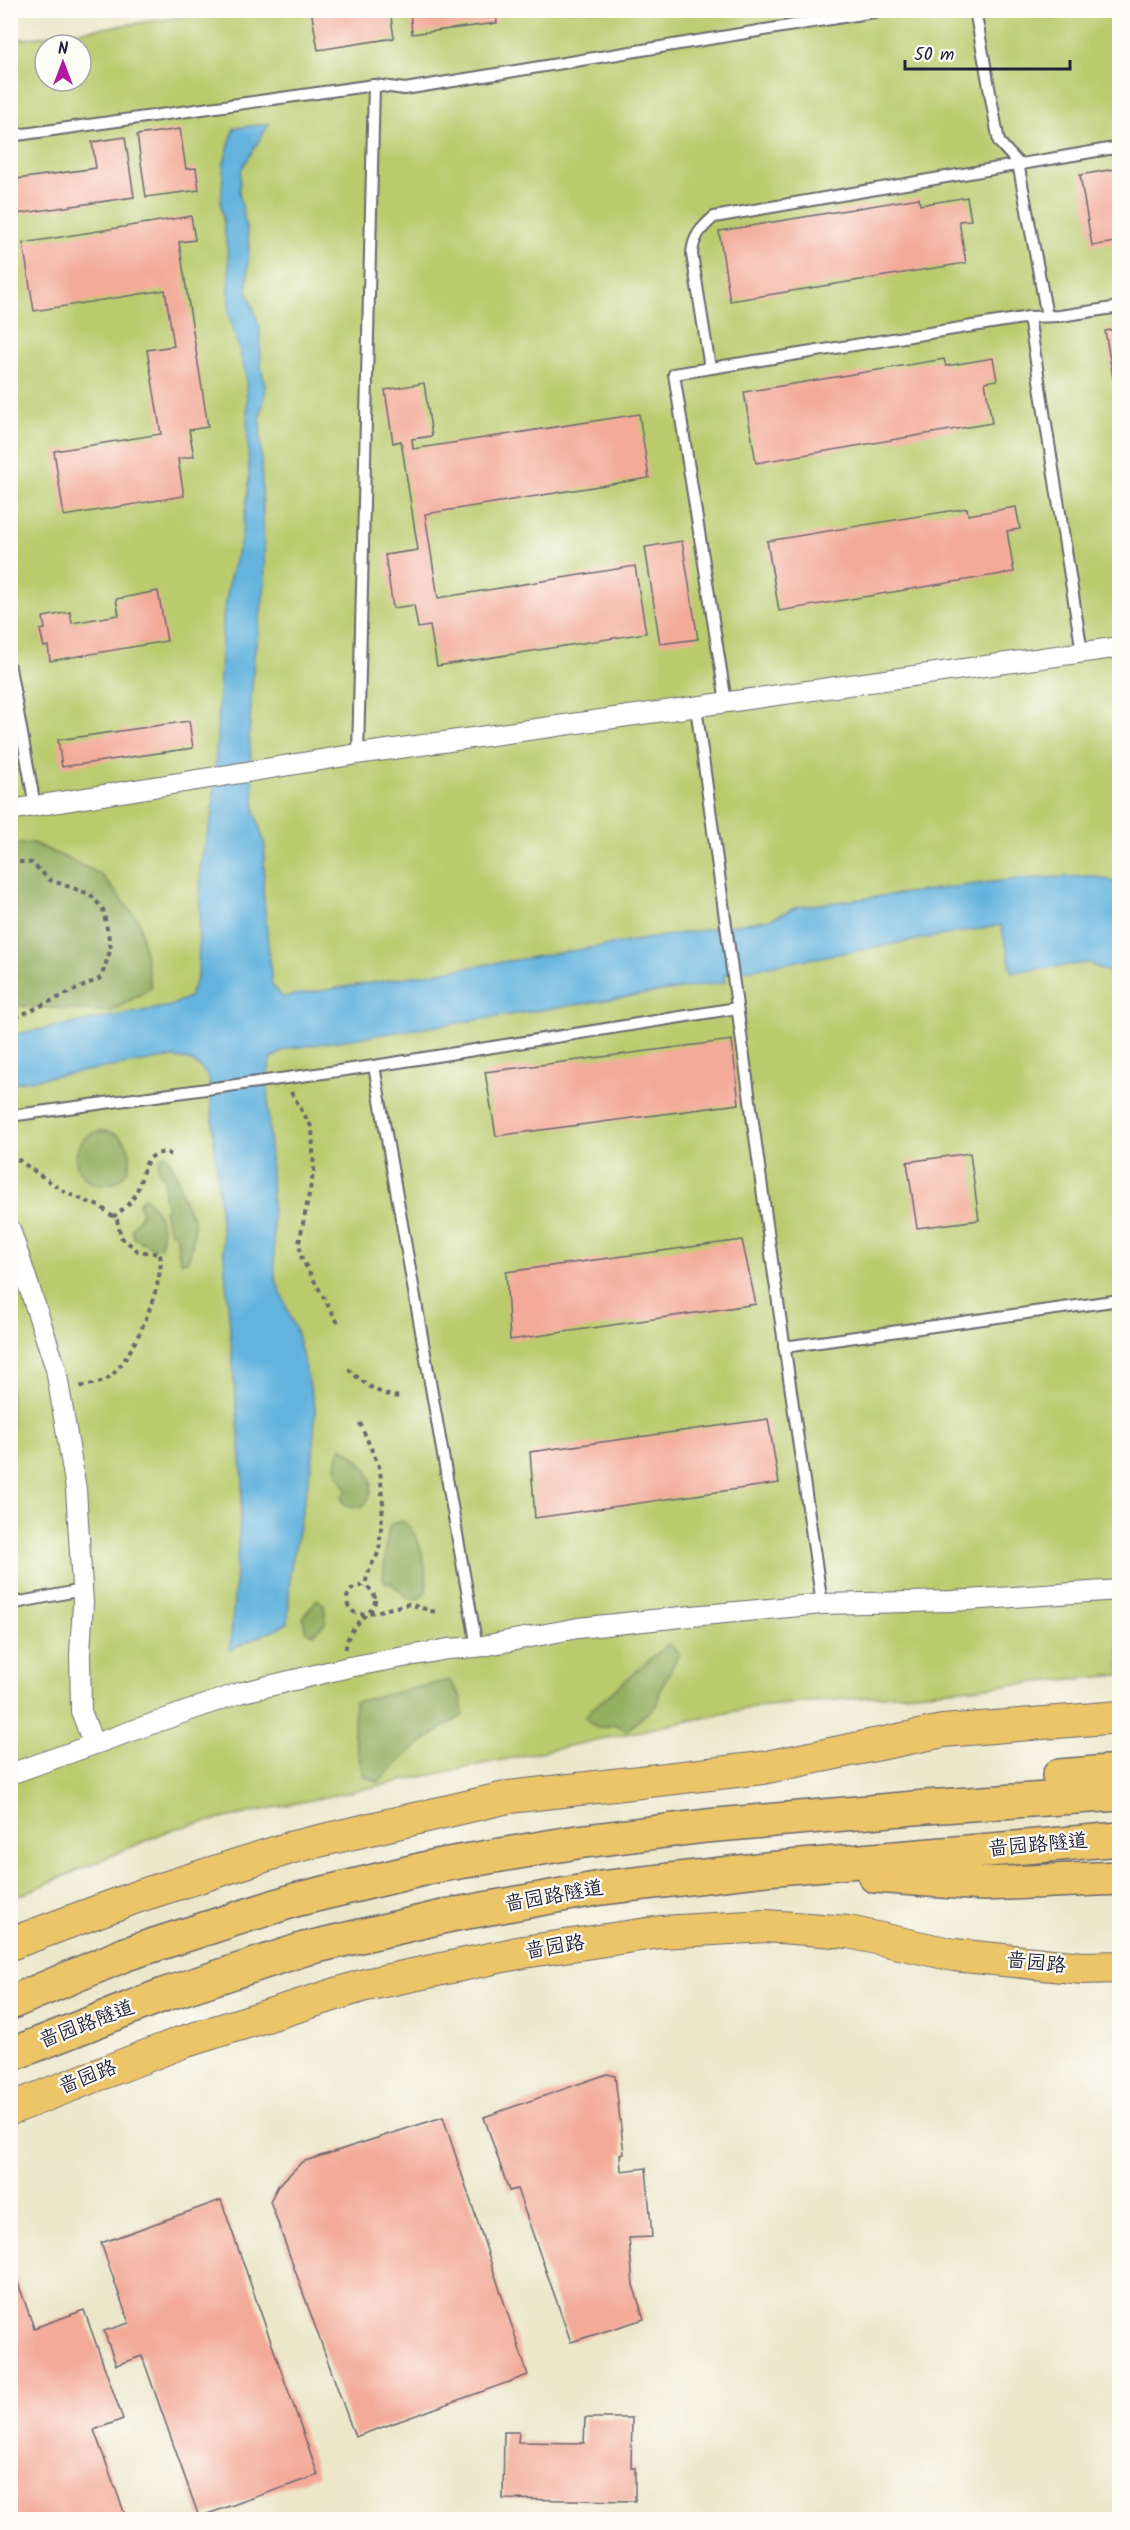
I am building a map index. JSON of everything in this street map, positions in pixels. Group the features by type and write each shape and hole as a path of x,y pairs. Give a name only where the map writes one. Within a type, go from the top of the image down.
{"highway":[{"path":"706,1826 954,1785 1119,1771"},
{"path":"10,2003 126,1954 295,1900 436,1866 577,1842 706,1826 926,1807 1119,1794"},
{"name":"啬园路隧道","path":"10,2055 163,1995 304,1949 451,1915 601,1888 766,1869 1119,1839"},
{"path":"766,1869 983,1884 1119,1878"}],"main road":[{"path":"10,1944 139,1896 293,1847 509,1797 762,1768 943,1731 1119,1717"},
{"name":"啬园路","path":"10,2109 180,2043 365,1984 524,1952 660,1932 766,1926 849,1932 954,1955 1083,1968 1119,1967"}],"street":[{"path":"10,810 358,754 1119,647"},
{"path":"10,1229 56,1369 76,1489 82,1590 81,1711 93,1743"},
{"path":"10,1774 239,1693 349,1667 448,1649 477,1647 578,1628 822,1604 952,1600 1119,1590"}],"lane":[{"path":"10,136 374,85 405,89 886,10"},
{"path":"975,10 999,142 1018,163 1047,316"},
{"path":"358,754 374,85"},
{"path":"710,368 692,254 693,242 702,226 714,217 1119,147"},
{"path":"726,702 674,374 1029,317 1119,307"},
{"path":"1029,317 1082,652"},
{"path":"10,668 35,806"},
{"path":"696,707 784,1347 822,1604"},
{"path":"10,1116 374,1066 737,1008"},
{"path":"374,1066 477,1647"},
{"path":"784,1347 1119,1300"},
{"path":"10,1604 82,1590"}],"path":[{"path":"10,861 32,862 50,880 90,894 103,909 111,948 101,978 10,1020"},
{"path":"278,1079 312,1128 314,1170 299,1243 302,1259 338,1323"},
{"path":"114,1217 127,1207 136,1194 146,1163 157,1152 167,1152 174,1158"},
{"path":"10,1154 66,1193 101,1207 117,1220 121,1237 138,1251 160,1254 162,1262 154,1299 129,1355 107,1380 60,1392"},
{"path":"348,1369 368,1388 384,1395 400,1397"},
{"path":"360,1423 380,1469 383,1504 379,1552 370,1568 364,1587"},
{"path":"349,1667 346,1644 366,1614 372,1609 375,1602 374,1594 364,1587 352,1588 347,1603 357,1614 366,1614 379,1609 409,1604 435,1612"}],"green space":[{"path":"232,10 1119,11 1119,1675 755,1707 173,1829 11,1899 10,41 33,38 33,93 93,93 93,33 67,33"},
{"path":"33,843 101,874 139,921 151,988 110,1012 11,1005 11,844"},
{"path":"103,1131 113,1133 122,1139 128,1148 130,1158 128,1168 122,1177 113,1183 103,1185 93,1183 84,1177 78,1168 76,1158 78,1148 84,1139 93,1133"},
{"path":"166,1155 194,1220 194,1236 190,1253 187,1261 182,1262 175,1232 170,1232 164,1210 167,1208 164,1196 164,1177 158,1165 161,1156"},
{"path":"145,1198 154,1208 160,1220 161,1247 154,1248 134,1238 132,1229 142,1213 139,1206 140,1201"},
{"path":"341,1447 363,1465 371,1480 369,1497 363,1506 351,1508 343,1503 342,1496 347,1490 336,1465"},
{"path":"403,1521 419,1544 425,1564 426,1592 419,1599 410,1599 391,1583 386,1583 383,1578 388,1531 391,1524"},
{"path":"317,1599 324,1605 326,1622 314,1634 306,1632 303,1618"},
{"path":"668,1644 679,1653 663,1685 658,1704 627,1730 614,1724 598,1727 588,1721 585,1717 591,1710"},
{"path":"449,1680 461,1697 463,1715 418,1745 379,1782 363,1776 354,1735 354,1702"}],"water":[{"path":"269,124 241,170 239,192 249,242 247,290 260,328 261,368 266,389 260,418 265,585 254,657 249,735 255,811 265,846 263,890 272,985 282,997 771,919 797,907 1017,879 1092,876 1119,883 1119,977 1088,963 1012,972 1001,925 724,974 725,982 286,1049 271,1059 267,1078 275,1278 297,1334 315,1408 313,1456 290,1572 288,1623 230,1650 243,1482 209,1078 200,1067 191,1061 166,1058 11,1083 11,1035 170,1006 189,997 198,976 201,861 213,812 223,619 230,577 241,541 249,484 246,373 229,315 229,263 221,204 224,163 234,128"}],"building":[{"path":"311,10 346,10 347,15 390,10 394,38 318,50"},
{"path":"410,10 496,10 497,23 412,34"},
{"path":"180,129 186,169 196,168 199,190 146,197 137,135"},
{"path":"125,137 134,197 10,215 10,180 96,168 92,142"},
{"path":"1120,168 1120,241 1092,246 1080,175"},
{"path":"967,197 971,220 959,221 966,263 730,301 719,231 919,198 920,205"},
{"path":"191,216 195,240 179,242 208,427 189,430 194,456 178,459 184,496 64,516 54,451 161,434 147,350 174,346 165,290 34,311 23,243"},
{"path":"1120,328 1120,400 1117,401 1105,331"},
{"path":"993,358 997,380 985,382 992,423 756,463 744,392 944,359 946,366"},
{"path":"424,383 432,436 412,439 413,449 639,414 649,478 425,514 438,598 635,566 646,633 437,666 430,626 418,628 414,605 393,608 385,555 418,550 401,441 393,443 385,390"},
{"path":"1016,507 1020,529 1007,531 1014,572 779,611 767,541 967,508 968,515"},
{"path":"682,541 698,639 660,644 645,547"},
{"path":"158,591 167,641 50,661 48,646 44,647 40,630 45,629 43,617 70,612 72,623 119,615 116,599"},
{"path":"189,721 193,748 62,767 58,740"},
{"path":"732,1040 739,1104 496,1136 485,1072"},
{"path":"970,1153 979,1220 917,1228 907,1162"},
{"path":"742,1240 756,1304 510,1340 506,1272"},
{"path":"768,1419 779,1483 535,1518 530,1452"},
{"path":"607,2074 615,2076 624,2154 620,2154 621,2171 646,2168 652,2237 629,2238 633,2285 644,2319 571,2342 517,2189 509,2191 484,2117"},
{"path":"443,2117 528,2375 355,2437 270,2201 278,2186 302,2162"},
{"path":"221,2200 318,2475 199,2517 142,2356 116,2365 104,2331 129,2323 101,2243"},
{"path":"17,2280 34,2328 84,2310 123,2419 94,2430 127,2520 10,2520 10,2282"},
{"path":"585,2418 632,2418 631,2468 635,2468 635,2501 503,2499 504,2432 519,2432 518,2442 584,2443"}]}
